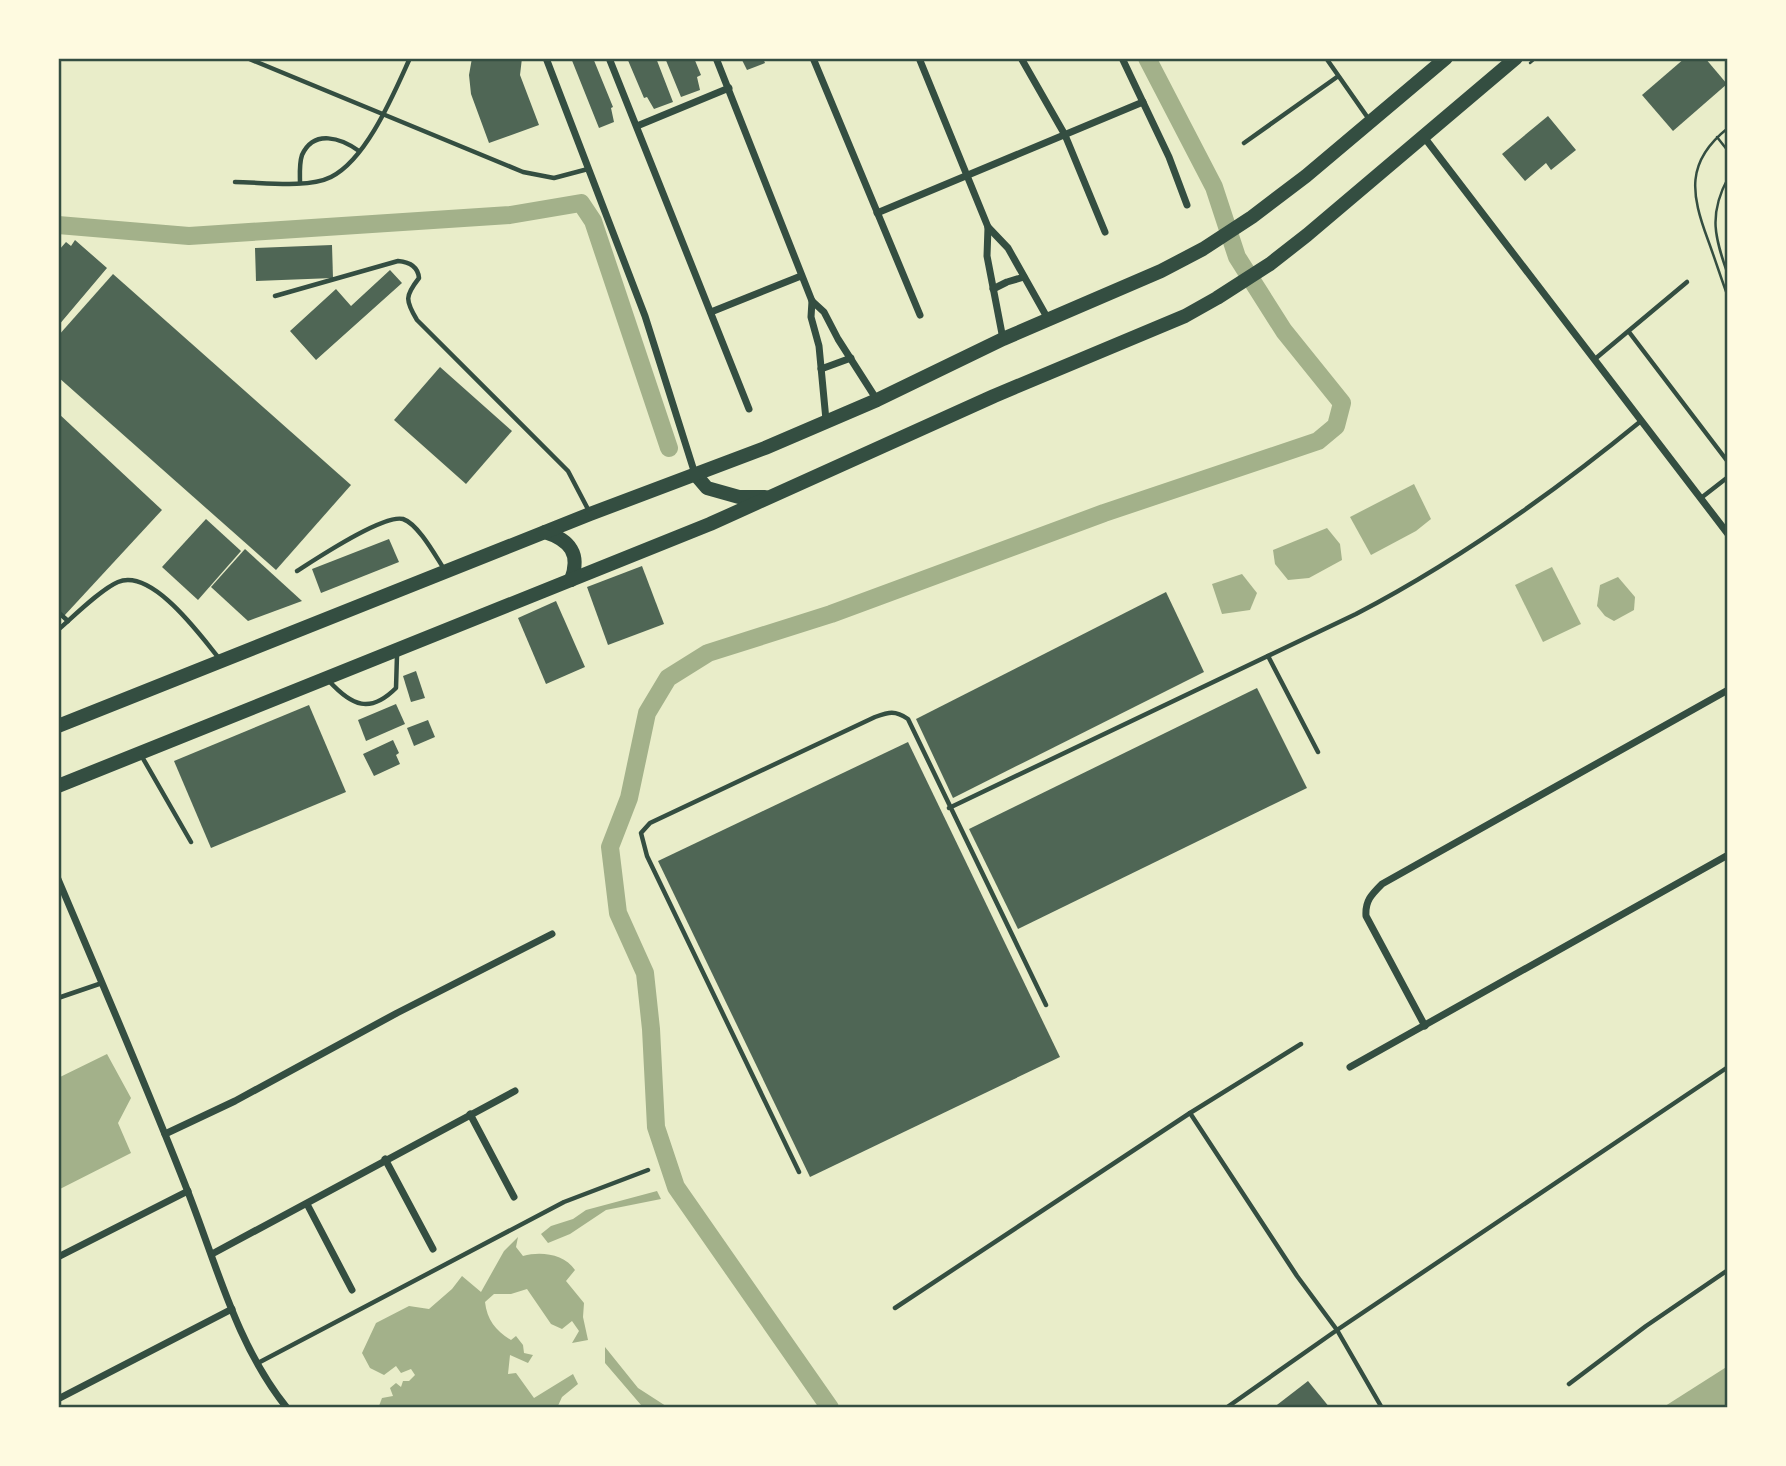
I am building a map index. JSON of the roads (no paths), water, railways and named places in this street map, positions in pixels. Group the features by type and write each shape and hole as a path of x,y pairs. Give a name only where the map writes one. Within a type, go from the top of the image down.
{"main road":[{"path":"58,726 590,513 765,448 877,400 1003,339 1161,271 1203,249 1252,217 1306,176 1446,58"},
{"path":"58,786 769,498 994,396 1185,316 1269,264 1516,58"},
{"path":"695,474 707,488 739,497 769,498"},
{"path":"545,532 570,546 575,569 571,580"}],"street":[{"path":"546,58 645,316 695,474"},
{"path":"609,58 749,409"},
{"path":"716,58 812,301 824,312 877,400"},
{"path":"813,58 920,315"},
{"path":"919,58 988,227 1008,248 1049,320"},
{"path":"1021,58 1065,135 1105,232"},
{"path":"1122,58 1169,157 1187,205"},
{"path":"637,126 729,88"},
{"path":"877,213 1143,102"},
{"path":"1424,137 1728,534"},
{"path":"988,227 987,256 1003,339"},
{"path":"711,312 801,276"},
{"path":"993,289 1024,277"},
{"path":"812,301 811,317 819,346 826,420"},
{"path":"821,369 851,358"},
{"path":"1424,1026 1366,916 1365,904 1371,896 1382,884 1728,690"},
{"path":"1350,1067 1728,855"},
{"path":"58,878 165,1134 232,1309 257,1364 269,1385 288,1408"},
{"path":"165,1134 235,1101 552,933"},
{"path":"212,1254 514,1091"},
{"path":"470,1114 513,1197"},
{"path":"385,1159 433,1249"},
{"path":"58,1256 188,1191"},
{"path":"307,1204 352,1290"},
{"path":"58,1399 232,1309"}],"lane":[{"path":"247,58 523,172 554,177 588,169"},
{"path":"235,182 300,183 330,178 352,161 384,114 410,58"},
{"path":"1326,58 1371,122"},
{"path":"1244,143 1337,77"},
{"path":"300,183 303,154 311,143 334,138 359,151"},
{"path":"275,296 398,261 414,265 419,272 419,278 407,298 416,320 568,471 590,513"},
{"path":"1594,359 1687,282"},
{"path":"1629,332 1728,462"},
{"path":"949,808 1356,614 1419,580 1560,484 1641,421"},
{"path":"1701,498 1728,477"},
{"path":"297,571 378,524 393,519 405,520 419,533 445,572"},
{"path":"58,630 117,582 129,580 149,588 171,603 195,627 221,661"},
{"path":"58,612 68,621"},
{"path":"327,678 338,691 352,700 368,705 375,704 384,700 396,688 397,650"},
{"path":"1268,656 1318,752"},
{"path":"799,1172 647,856 641,833 650,823 891,711 908,719 1046,1004"},
{"path":"141,754 191,842"},
{"path":"58,998 102,983"},
{"path":"895,1308 1190,1113 1301,1044"},
{"path":"1226,1408 1337,1330 1728,1067"},
{"path":"1190,1113 1297,1276 1337,1330 1382,1408"},
{"path":"257,1364 564,1202 648,1170"},
{"path":"1569,1384 1728,1270"}],"waterway":[{"path":"830,1408 676,1187 656,1127 645,973 618,913 610,847 629,798 647,713 668,678 708,653 831,614 1104,513 1318,441 1336,426 1342,403 1284,331 1237,257 1214,187 1147,58"},
{"path":"58,225 189,236 510,215 581,203 593,221 669,448"}]}
